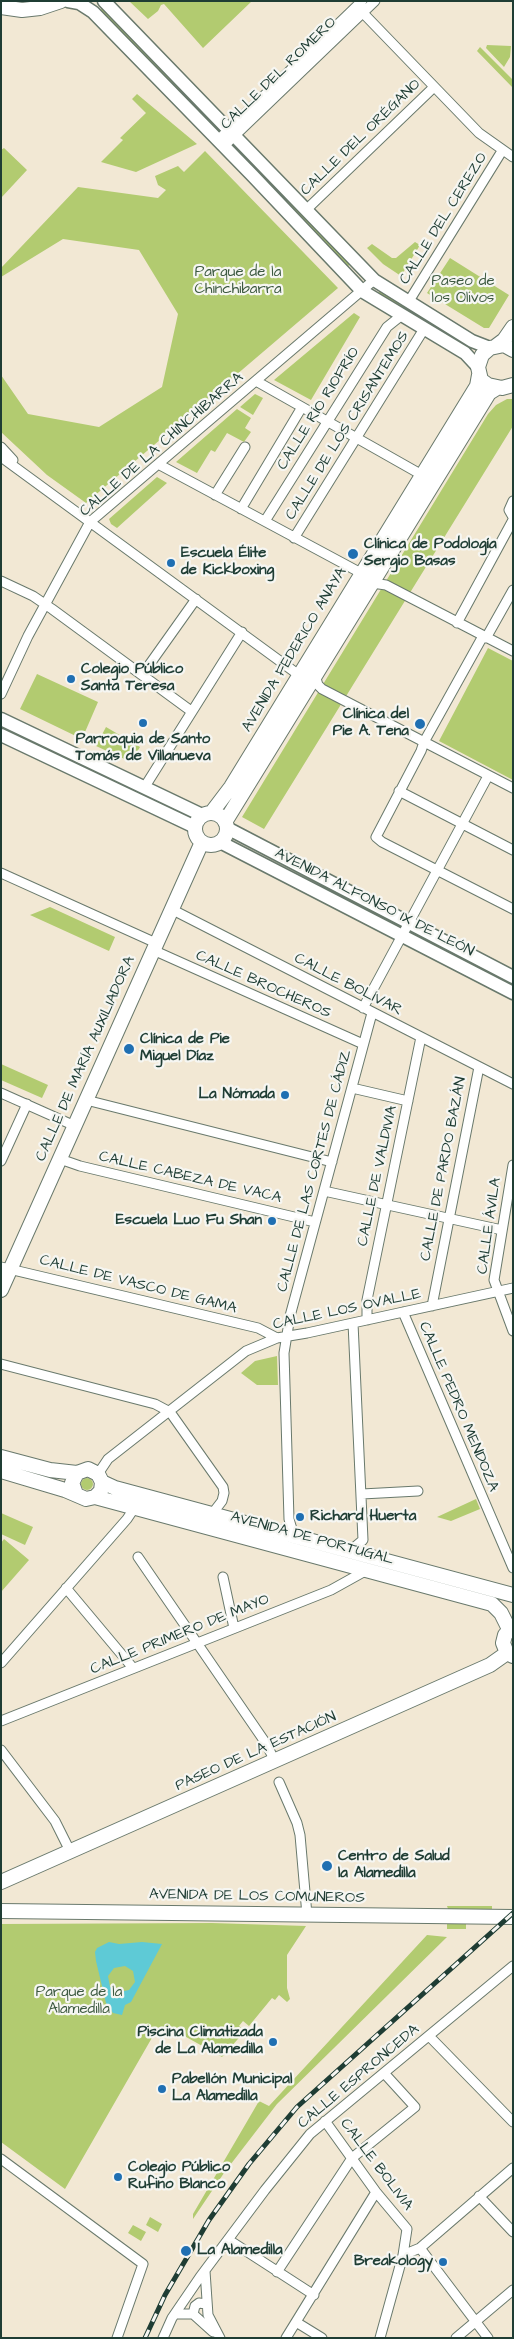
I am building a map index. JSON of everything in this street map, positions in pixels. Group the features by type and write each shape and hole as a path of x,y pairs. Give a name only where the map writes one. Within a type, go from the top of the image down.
{"main road":[{"path":"1,7 22,10 40,8 61,1"},
{"path":"68,1 80,3 92,12 362,290 465,353 479,371 484,382 497,388 512,385"},
{"path":"104,1 374,280 472,341 493,347 504,345 513,350"},
{"path":"493,347 504,340 513,327"},
{"name":"AVENIDA FEDERICO ANAYA","path":"226,825 308,677 361,573 477,386 482,355 493,347"},
{"name":"AVENIDA FEDERICO ANAYA","path":"203,818 231,787 308,677 372,582 489,393 497,388"},
{"path":"1,719 203,818"},
{"path":"1,735 203,818 220,815 226,825 224,838 220,842 211,845 202,842 198,838 203,818"},
{"name":"AVENIDA ALFONSO IX DE LEÓN","path":"226,825 513,977"},
{"name":"CALLE DE MARÍA AUXILIADORA","path":"1,1290 6,1268 60,1159 202,842"},
{"name":"AVENIDA ALFONSO IX DE LEÓN","path":"220,842 513,992"},
{"path":"1,1457 50,1470 77,1473 88,1468 100,1478 101,1491 95,1497 86,1499 76,1494 1,1472"},
{"path":"76,1494 72,1483 77,1473"},
{"name":"AVENIDA DE PORTUGAL","path":"100,1478 115,1488 513,1594"},
{"name":"AVENIDA DE PORTUGAL","path":"95,1497 492,1604 502,1613 511,1627"},
{"path":"510,1654 504,1649 503,1639 511,1627"},
{"name":"PASEO DE LA ESTACIÓN","path":"1,1882 490,1665 510,1654"},
{"name":"PASEO DE LA ESTACIÓN","path":"1,1888 15,1876"},
{"name":"AVENIDA DE LOS COMUNEROS","path":"1,1911 513,1917"}],"street":[{"name":"CALLE DEL ROMERO","path":"221,143 362,1"},
{"name":"CALLE DEL ROMERO","path":"232,132 375,1"},
{"path":"363,13 479,133 513,157"},
{"name":"CALLE DEL ORÉGANO","path":"306,210 434,87"},
{"name":"CALLE DEL CEREZO","path":"410,301 502,151"},
{"name":"CALLE DE LA CHINCHIBARRA","path":"1,694 44,604 90,522 374,280"},
{"name":"CALLE RÍO RIOFRÍO","path":"264,522 387,327 402,314"},
{"name":"CALLE DE LOS CRISANTEMOS","path":"294,538 424,329"},
{"path":"256,381 422,475"},
{"path":"241,509 302,408"},
{"path":"1,447 29,477"},
{"path":"215,495 245,447"},
{"path":"1,456 196,599 322,688 513,788"},
{"path":"158,464 361,573"},
{"path":"457,623 513,518 509,510 513,501"},
{"path":"1,581 44,604 191,711"},
{"path":"372,582 386,585 513,651"},
{"path":"513,590 424,742 376,837 378,840 513,909"},
{"path":"142,675 196,599"},
{"path":"144,788 242,632"},
{"path":"363,1008 488,776"},
{"path":"399,791 513,850"},
{"name":"CALLE BROCHEROS","path":"1,873 363,1044"},
{"name":"CALLE BOLÍVAR","path":"171,909 513,1084"},
{"name":"CALLE DE LAS CORTES DE CÁDIZ","path":"294,1536 289,1519 284,1353 290,1316 372,1012"},
{"name":"CALLE DE VALDIVIA","path":"367,1320 367,1300 421,1037"},
{"name":"CALLE DE PARDO BAZÁN","path":"432,1306 478,1067"},
{"path":"352,1088 408,1101"},
{"path":"1,1093 75,1126"},
{"path":"86,1100 332,1162"},
{"path":"1,1161 27,1104"},
{"name":"CALLE CABEZA DE VACA","path":"60,1159 80,1166 315,1222"},
{"name":"CALLE ÁVILA","path":"513,1165 511,1190 494,1280 513,1331"},
{"path":"324,1191 502,1230"},
{"name":"CALLE DE VASCO DE GAMA","path":"6,1268 258,1328 277,1338"},
{"name":"CALLE LOS OVALLE","path":"100,1478 108,1459 155,1421 170,1412 239,1354 277,1338 513,1288"},
{"name":"CALLE PEDRO MENDOZA","path":"403,1312 513,1568"},
{"path":"350,1551 363,1540 353,1323"},
{"path":"258,1328 260,1336 258,1346"},
{"path":"1,1364 155,1404 170,1412 223,1487 222,1501 212,1514"},
{"path":"362,1494 418,1491"},
{"path":"1,1663 135,1507"},
{"path":"138,1557 265,1742 275,1761"},
{"name":"CALLE PRIMERO DE MAYO","path":"1,1721 331,1590 367,1570"},
{"path":"223,1577 234,1628"},
{"path":"66,1588 134,1668"},
{"path":"1,1750 56,1821 70,1851"},
{"path":"279,1782 297,1823 300,1835 307,1915"},
{"name":"CALLE ESPRONCEDA","path":"163,2338 176,2314 205,2270 293,2154 325,2121 513,1966"},
{"path":"429,2036 513,2122"},
{"path":"278,2272 352,2158 415,2107 384,2073"},
{"name":"CALLE BOLIVIA","path":"325,2121 376,2192 407,2229 403,2255 380,2338"},
{"path":"1,2159 143,2264 117,2338"},
{"path":"403,2255 420,2248 513,2168"},
{"path":"286,2338 376,2192"},
{"path":"479,2196 513,2232"},
{"path":"229,2240 314,2294"},
{"path":"420,2248 488,2338"},
{"path":"205,2270 206,2304 212,2326 219,2338"},
{"path":"456,2338 513,2290"},
{"path":"193,2314 195,2306 199,2303 206,2304"},
{"path":"176,2314 193,2314 219,2338"},
{"path":"296,2322 322,2338"}],"green space":[{"path":"129,1 252,1 203,48 164,4 148,19"},
{"path":"103,8 219,128 219,131 99,11"},
{"path":"487,45 511,46 510,57 504,67 486,48"},
{"path":"480,47 513,80 513,88 477,51"},
{"path":"137,94 197,144 136,172 101,162 123,140 120,138 146,113 132,99"},
{"path":"4,148 27,170 1,198 1,150"},
{"name":"Parque de la Chinchibarra","path":"205,151 338,288 86,503 47,475 1,432 1,375 28,414 99,427 162,387 178,314 139,250 63,239 1,277 1,268 78,187 158,198 166,190 158,185 155,176 178,166 184,172"},
{"path":"248,158 352,263 348,266 245,161"},
{"path":"415,242 420,245 401,276 383,264 367,248 372,244 392,258 396,258"},
{"name":"Paseo de los Olivos","path":"450,258 509,295 489,328 484,328 427,293"},
{"path":"379,290 459,338 456,342 379,294"},
{"path":"354,313 360,317 311,400 274,380"},
{"path":"255,394 263,398 253,415 240,407"},
{"path":"507,399 513,399 513,426 264,829 242,817 488,414 496,405"},
{"path":"237,409 251,418 245,428 251,432 244,442 227,433 215,452 211,450 197,473 176,462"},
{"path":"157,477 167,483 117,528 111,524 109,519"},
{"path":"488,648 513,661 513,780 439,741"},
{"path":"37,674 98,702 82,739 20,709"},
{"path":"106,727 140,747 131,762 96,746"},
{"path":"50,907 115,937 109,951 30,915"},
{"path":"1,1064 48,1085 42,1098 1,1080"},
{"path":"277,1356 278,1385 257,1385 241,1373 255,1361"},
{"path":"85,1478 89,1478 93,1484 89,1490 85,1490 81,1486 81,1482"},
{"path":"476,1499 480,1509 451,1521 437,1517"},
{"path":"1,1513 33,1527 25,1545 1,1534"},
{"path":"4,1539 29,1560 1,1592 1,1543"},
{"path":"447,1906 492,1906 492,1909 448,1909"},
{"path":"447,1921 466,1921 466,1929 447,1929"},
{"name":"Parque de la Alamedilla","path":"212,1923 306,1926 287,1955 287,1988 290,1999 287,2002 279,1995 275,2000 272,1998 249,2026 243,2021 239,2026 245,2031 222,2057 170,2028 166,2034 157,2029 65,2189 1,2142 1,1924"},
{"path":"427,1935 447,1937 277,2104 224,2173 193,2219 193,2214 259,2101 269,2106"},
{"path":"150,2217 162,2224 158,2232 146,2225"},
{"path":"133,2225 146,2232 141,2241 128,2233"}],"water":[{"path":"109,1942 119,1944 142,1942 162,1944 131,2002 125,2005 122,2015 113,2013 106,2003 96,1961 95,1952 97,1948","holes":["125,1966 133,1971 135,1982 129,1990 119,1992 110,1987 108,1976 114,1968"]}],"railway":[{"path":"145,2338 165,2295 209,2220 249,2164 297,2107 513,1913"}],"place":[{"name":"Clínica de Podología Sergio Basas","path":"353,554"},
{"name":"Escuela Élite de Kickboxing","path":"171,563"},
{"name":"Colegio Público Santa Teresa","path":"71,679"},
{"name":"Parroquia de Santo Tomás de Villanueva","path":"143,723"},
{"name":"Clínica del Pie A. Tena","path":"420,724"},
{"name":"Clínica de Pie Miguel Díaz","path":"129,1049"},
{"name":"La Nómada","path":"285,1095"},
{"name":"Escuela Luo Fu Shan","path":"272,1221"},
{"name":"Richard Huerta","path":"300,1517"},
{"name":"Centro de Salud la Alamedilla","path":"327,1866"},
{"name":"Piscina Climatizada de La Alamedilla","path":"273,2042"},
{"name":"Pabellón Municipal La Alamedilla","path":"162,2089"},
{"name":"Colegio Público Rufino Blanco","path":"118,2177"},
{"name":"La Alamedilla","path":"186,2251"},
{"name":"Breakology","path":"443,2262"}]}
